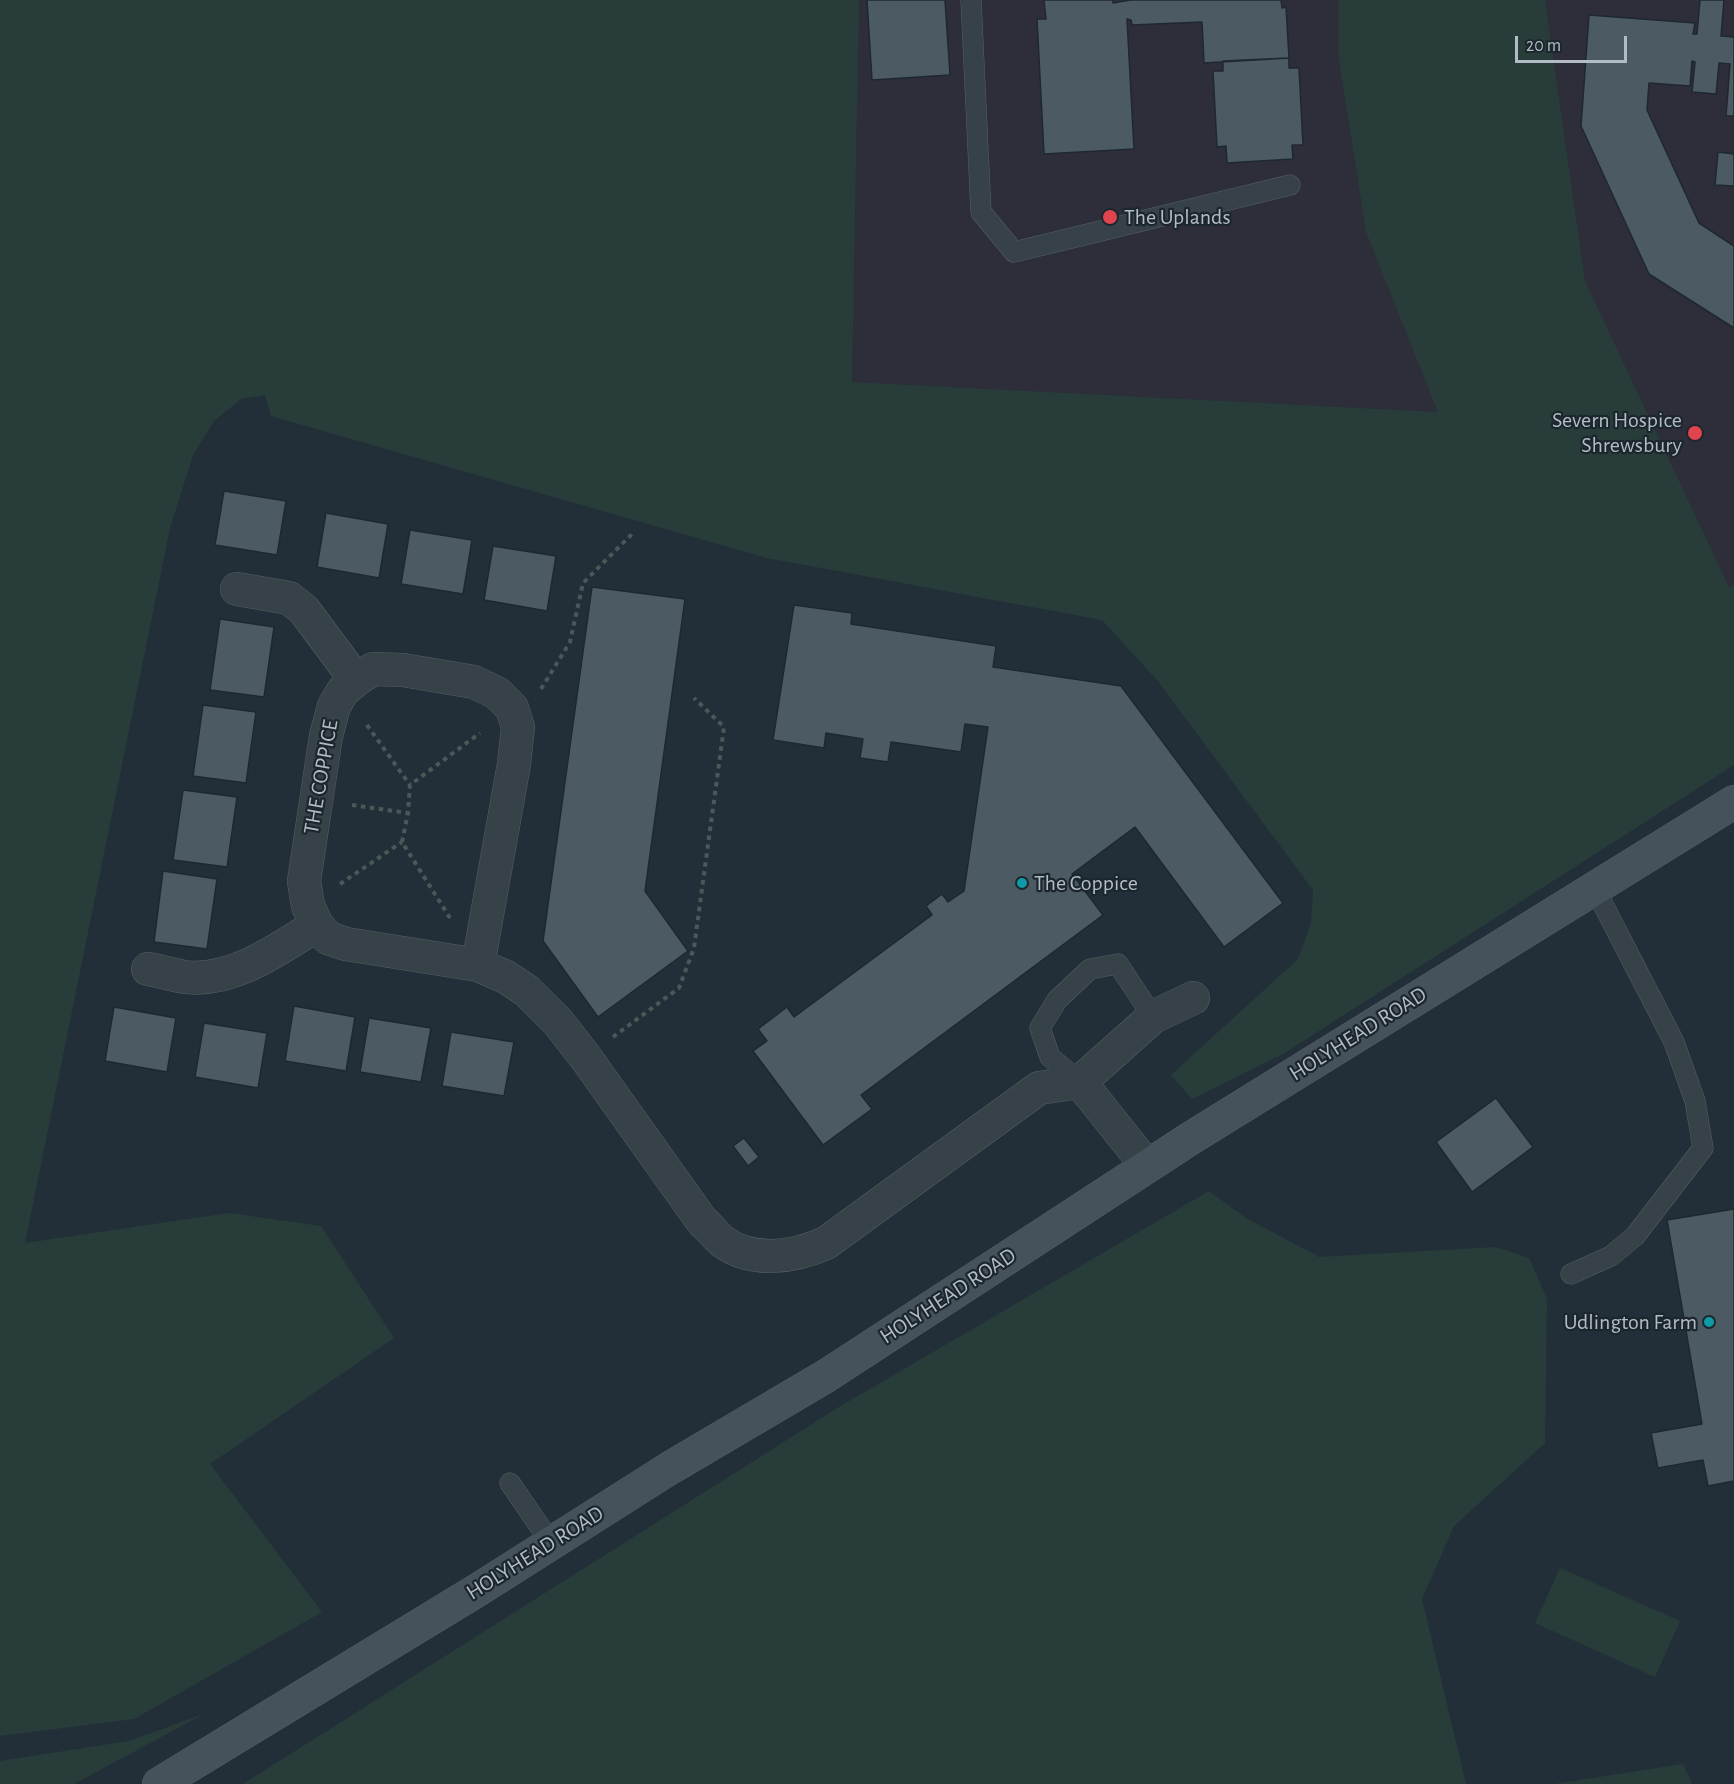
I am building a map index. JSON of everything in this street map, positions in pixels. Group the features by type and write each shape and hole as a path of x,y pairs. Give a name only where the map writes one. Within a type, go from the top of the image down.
{"main road":[{"name":"HOLYHEAD ROAD","path":"159,1784 670,1468 826,1376 1147,1166 1734,802"}],"street":[{"path":"237,589 289,598 304,610 349,686 373,669 403,670 474,682 497,693 512,708 518,727 514,764 478,965"},
{"name":"THE COPPICE","path":"313,916 304,881 326,736 334,706 349,686"},
{"path":"148,969 186,977 213,976 240,969 313,916 328,938 346,944 478,965 506,976 527,991 558,1022 702,1221 724,1242 746,1251 786,1256 806,1252 826,1243 1039,1088 1080,1082 1153,1017 1192,998"},
{"path":"1080,1082 1147,1166"}],"lane":[{"path":"970,0 981,212 1014,252 1290,185"},
{"path":"1571,1274 1611,1256 1635,1236 1703,1148 1695,1101 1674,1042 1595,889"},
{"path":"1080,1082 1050,1057 1040,1028 1057,1000 1090,969 1118,964 1153,1017"},
{"path":"510,1483 551,1543"}],"path":[{"path":"349,686 410,785"},
{"path":"586,1058 679,988 694,948 724,727 694,698"},
{"path":"316,800 408,813"},
{"path":"313,916 402,842"}],"shaded area":[{"name":"The Uplands","path":"859,0 1339,0 1339,60 1366,232 1439,412 852,382"},
{"name":"Severn Hospice Shrewsbury","path":"1545,0 1734,0 1734,585 1729,587 1585,281"}],"green space":[{"path":"0,0 859,0 852,382 1438,412 1366,232 1339,60 1339,0 1545,0 1585,281 1729,587 1734,585 1734,765 1283,1054 1192,1099 1171,1075 1298,959 1311,923 1313,890 1157,680 1102,620 767,558 271,416 265,395 241,399 214,421 193,455 170,528 25,1243 229,1213 321,1226 394,1338 210,1464 322,1612 134,1719 0,1736"},
{"path":"1209,1191 1246,1218 1319,1257 1496,1247 1529,1258 1547,1299 1545,1443 1454,1526 1422,1599 1466,1784 243,1784 839,1407"},
{"path":"1560,1568 1680,1621 1655,1677 1535,1623"},
{"path":"206,1713 74,1784 0,1784 0,1761 129,1741"},
{"path":"1683,1764 1692,1784 1554,1784"}],"building":[{"path":"867,0 945,0 950,75 872,80"},
{"path":"1044,0 1113,0 1113,3 1130,0 1281,0 1282,8 1286,7 1289,58 1204,63 1202,22 1132,25 1131,20 1127,19 1134,149 1044,154 1037,19 1046,19"},
{"path":"1700,0 1724,0 1721,36 1734,37 1734,116 1726,116 1730,64 1719,63 1716,94 1692,92 1695,62 1692,61 1690,86 1649,83 1647,110 1699,223 1734,246 1734,328 1649,274 1581,126 1589,15 1695,23 1693,34 1697,34"},
{"path":"1289,58 1289,68 1299,68 1303,145 1292,145 1293,159 1227,163 1226,146 1217,147 1213,71 1223,71 1223,61"},
{"path":"1718,152 1734,154 1734,186 1715,185"},
{"path":"224,491 286,501 277,555 215,545"},
{"path":"326,513 388,524 379,578 317,567"},
{"path":"410,530 472,540 463,594 401,584"},
{"path":"493,546 556,556 547,611 484,600"},
{"path":"592,587 685,599 645,891 688,951 598,1017 543,941"},
{"name":"The Coppice","path":"794,605 852,613 851,624 996,646 993,667 1121,686 1283,903 1224,947 1135,827 1072,874 1103,915 861,1095 872,1109 823,1145 753,1051 767,1041 758,1029 787,1007 794,1017 932,915 926,906 942,894 948,902 964,891 988,727 965,724 961,752 891,742 888,762 860,758 863,739 826,733 824,748 773,740"},
{"path":"220,619 274,627 264,697 210,690"},
{"path":"203,705 256,712 246,783 193,776"},
{"path":"183,790 237,797 227,867 173,860"},
{"path":"163,871 217,879 207,949 154,942"},
{"path":"294,1006 355,1017 346,1071 285,1061"},
{"path":"114,1007 176,1018 167,1072 105,1061"},
{"path":"369,1018 431,1028 421,1082 360,1072"},
{"path":"204,1023 267,1033 258,1088 195,1077"},
{"path":"451,1032 514,1042 504,1096 442,1086"},
{"path":"1496,1098 1533,1147 1472,1192 1436,1142"},
{"path":"744,1138 759,1157 748,1166 733,1146"},
{"name":"Udlington Farm","path":"1734,1209 1734,1481 1708,1486 1703,1460 1658,1468 1651,1433 1702,1424 1667,1220"}],"place":[{"name":"The Uplands","path":"1110,217"},
{"name":"Severn Hospice Shrewsbury","path":"1695,433"},
{"name":"The Coppice","path":"1022,883"},
{"name":"Udlington Farm","path":"1709,1322"}]}
